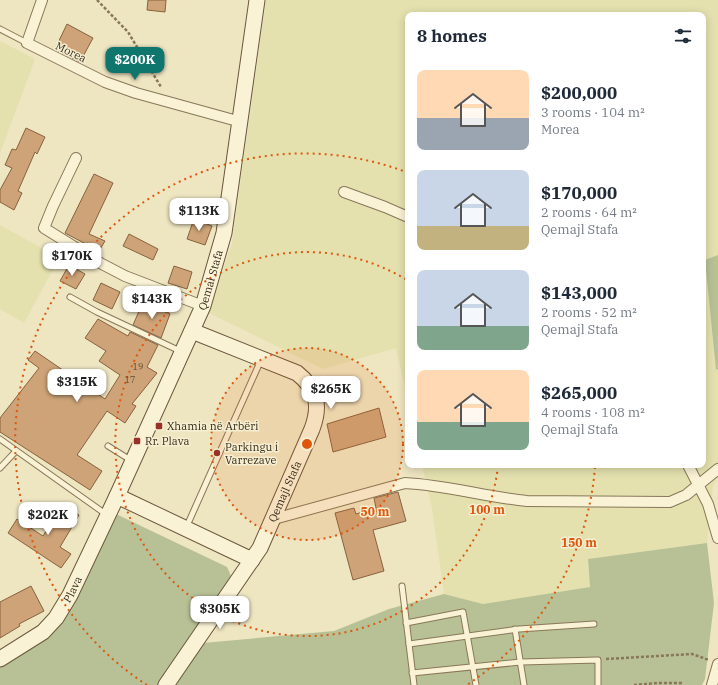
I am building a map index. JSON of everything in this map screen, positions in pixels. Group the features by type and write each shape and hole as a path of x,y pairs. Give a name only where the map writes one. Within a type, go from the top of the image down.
{"street":[{"path":"27,43 42,0"},
{"name":"Qemal Stafa","path":"117,496 203,306 224,233 242,122 257,0"},
{"name":"Morea","path":"27,43 105,82 136,94 242,122"},
{"path":"76,158 44,228 102,264 126,276 203,306"},
{"path":"344,192 385,207 405,217"},
{"name":"Qemajl Stafa","path":"166,685 260,548 274,519 312,429 317,409 313,389 306,380 284,367 192,331"},
{"path":"690,468 700,485 708,504 718,538"},
{"path":"274,519 405,483 420,484 478,495 527,501 670,502 680,498 700,485 718,469"},
{"path":"117,496 252,560"},
{"name":"Plava","path":"0,659 39,635 56,618 70,595 117,496"},
{"path":"712,685 718,665"}],"lane":[{"name":"Morea","path":"0,29 27,43"},
{"path":"70,297 110,318 182,352"},
{"path":"186,529 262,358"},
{"path":"0,439 108,516"},
{"path":"108,446 133,462"},
{"path":"0,468 16,450"},
{"path":"402,586 414,685"},
{"path":"406,623 463,612 476,685"},
{"path":"408,644 515,630 594,624"},
{"path":"515,630 524,685"},
{"path":"412,673 521,662 598,660 598,685"}],"path":[{"path":"97,0 128,32 162,87"},
{"path":"598,660 692,654 704,657 718,665"},
{"path":"634,685 682,683"}],"shaded area":[{"path":"266,0 718,0 718,255 706,260 706,12 405,12 405,388 396,348 323,369 209,313 232,243"},
{"path":"0,41 35,59 0,153"},
{"path":"0,225 59,258 24,323 0,309"},
{"path":"706,270 716,370 718,369 718,478 713,485 707,543 588,559 590,587 483,604 444,594 432,508 423,468 706,468"}],"green space":[{"path":"718,255 718,369 716,370 706,270 706,260"},
{"path":"116,514 227,567 231,576 158,685 0,685 0,666 39,642"},
{"path":"707,543 714,603 705,679 702,685 174,685 203,643 334,631 389,609 444,594 483,604 590,587 588,559"}],"building":[{"path":"148,0 166,0 165,12 147,10"},
{"path":"67,24 93,38 80,62 55,49"},
{"path":"26,128 45,137 37,154 35,152 18,191 22,193 14,210 0,202 0,190 12,168 5,165 12,149 16,150"},
{"path":"94,174 113,183 89,234 105,241 99,251 65,233"},
{"path":"194,219 212,226 205,245 187,239"},
{"path":"129,234 158,249 153,260 123,246"},
{"path":"69,265 85,274 76,289 60,281"},
{"path":"174,266 192,272 187,289 168,283"},
{"path":"101,283 120,292 112,309 93,300"},
{"path":"143,302 170,314 161,338 133,325"},
{"path":"98,319 128,336 130,332 158,345 147,367 157,373 132,404 136,406 125,423 107,411 77,455 102,471 90,490 0,432 0,418 39,368 28,360 35,351 105,399 120,375 99,361 106,351 85,338"},
{"path":"379,408 386,437 333,452 327,424"},
{"path":"398,492 406,521 373,530 384,571 353,580 335,513 354,508 356,514 376,508 374,498"},
{"path":"63,505 79,515 60,547 71,554 61,568 8,533 17,519 43,536"},
{"path":"31,586 44,611 19,624 20,626 0,638 0,602"}],"place":[{"name":"Xhamia në Arbëri","path":"159,426"},
{"name":"Rr. Plava","path":"137,441"},
{"name":"Parkingu i Varrezave","path":"217,453"}]}
